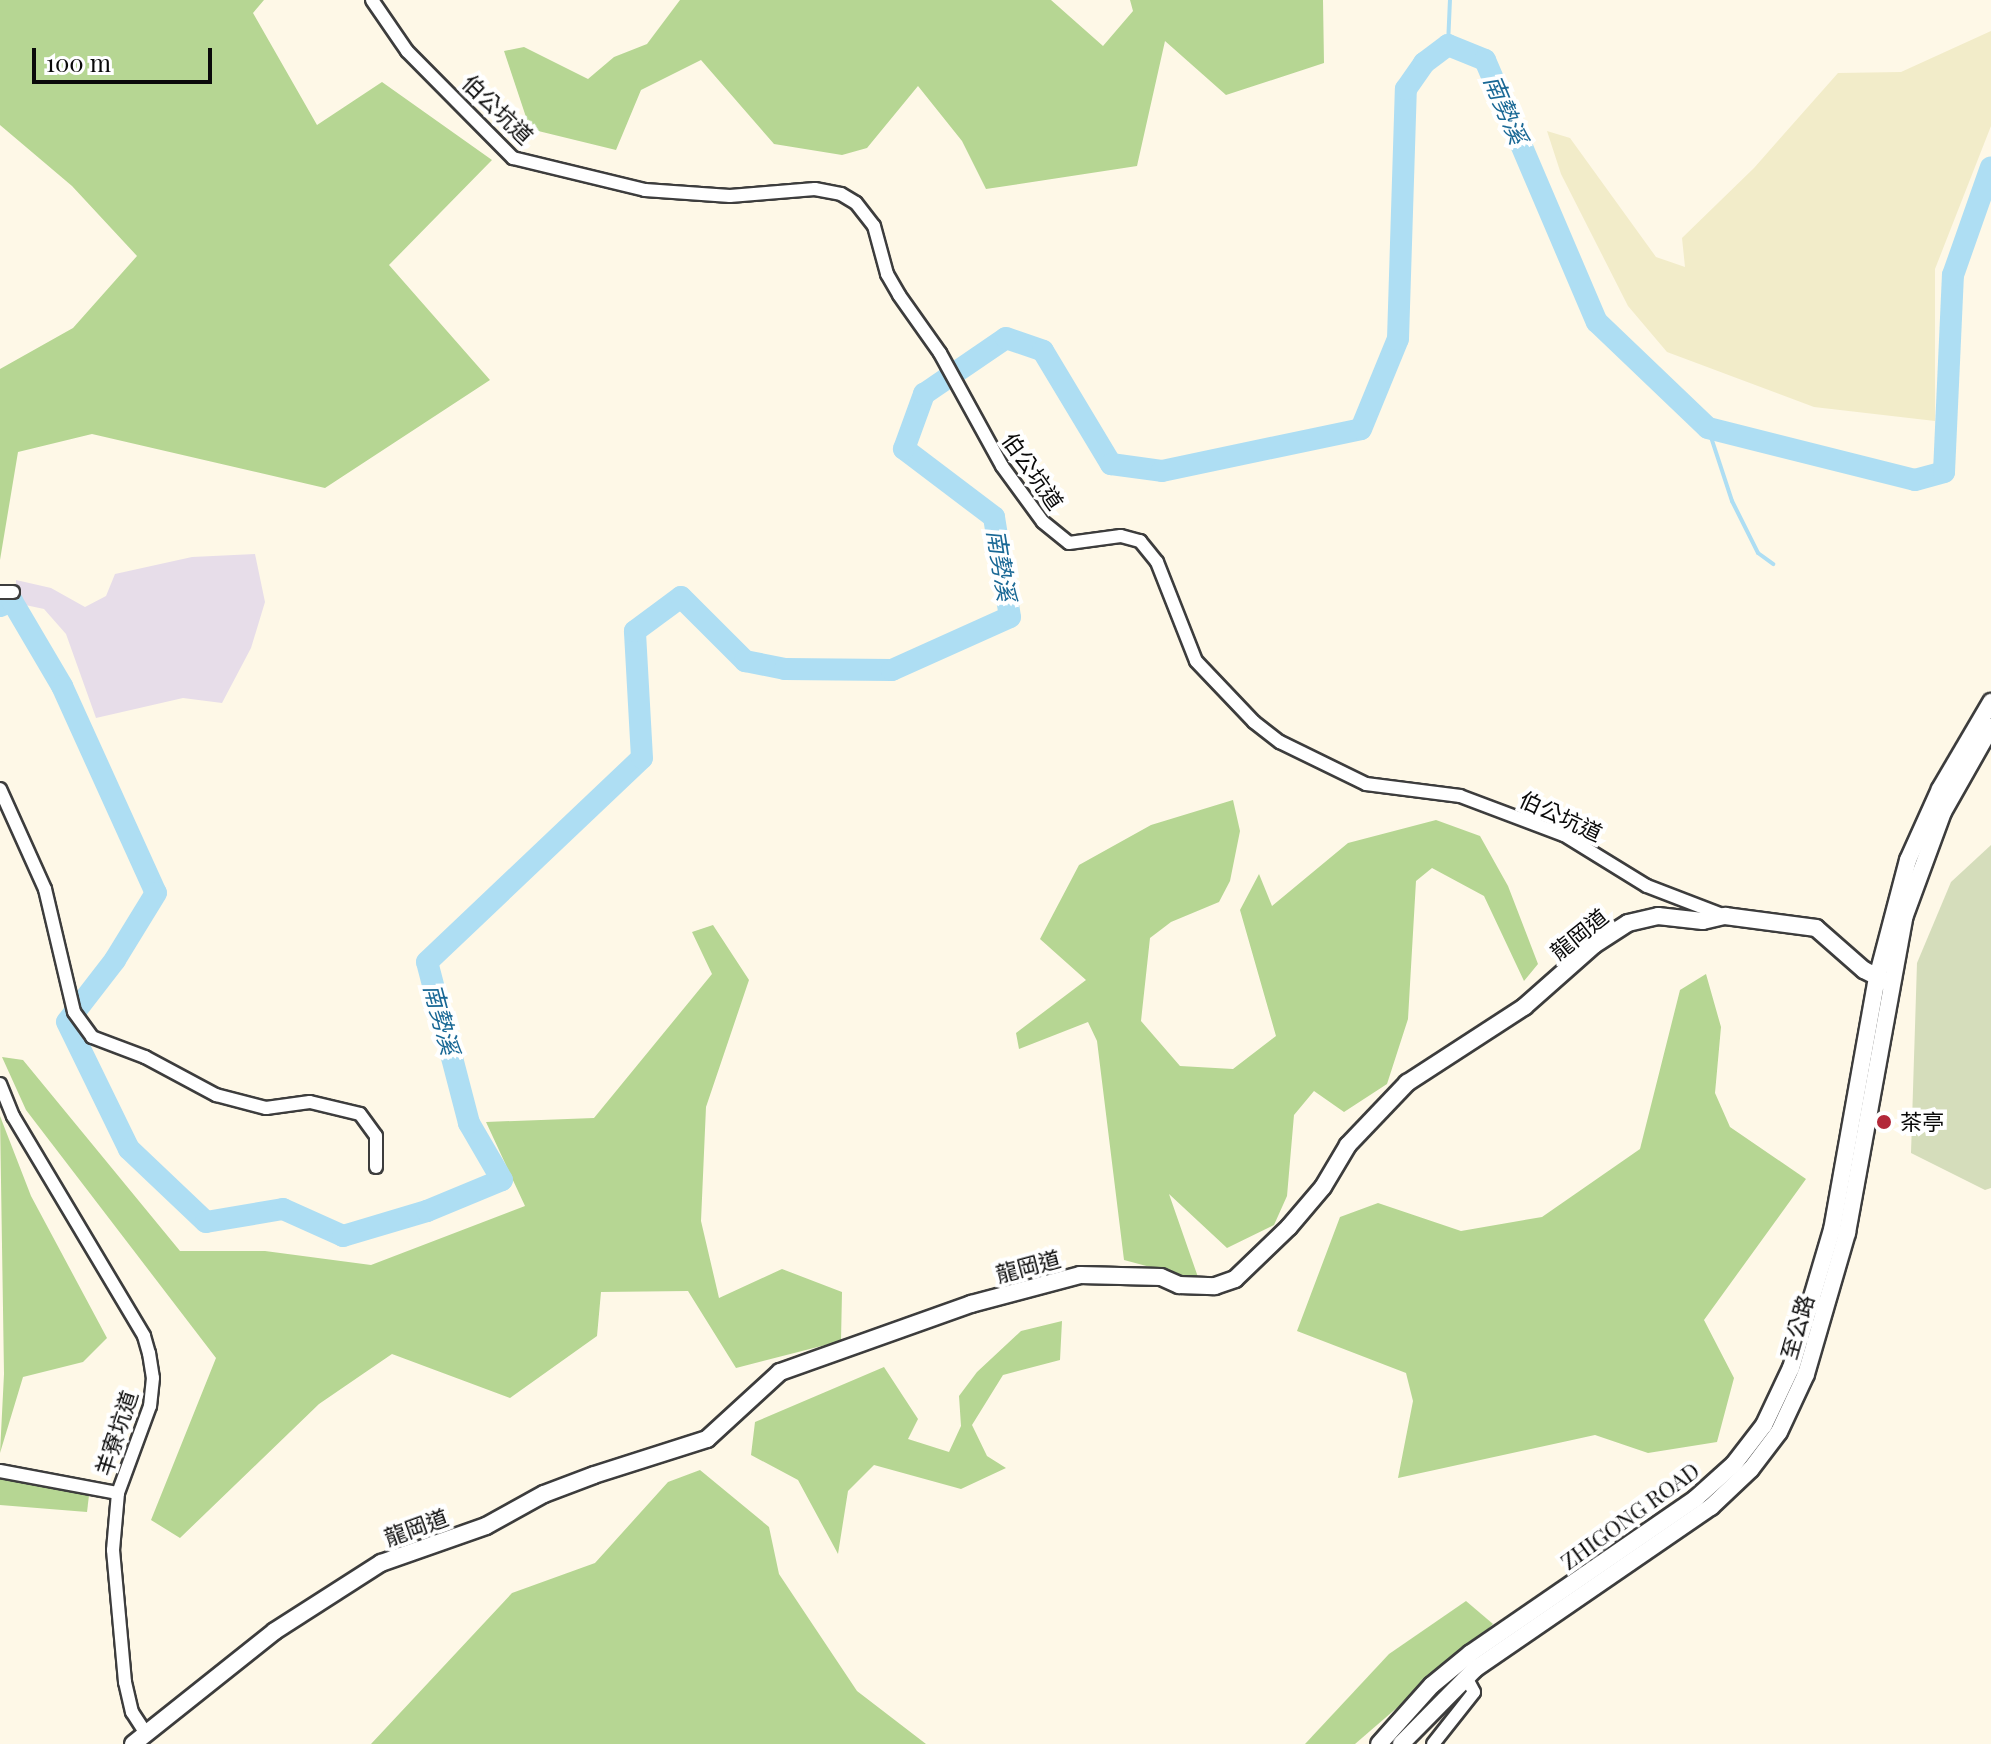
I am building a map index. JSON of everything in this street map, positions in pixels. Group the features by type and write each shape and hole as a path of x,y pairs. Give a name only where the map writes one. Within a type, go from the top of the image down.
{"street":[{"name":"伯公坑道","path":"372,0 407,51 513,158 645,190 730,196 815,189 841,194 874,226 887,274 940,353 1002,466 1056,537 1069,543 1121,536 1140,541 1157,562 1196,661 1280,742 1366,784 1460,796 1564,835 1647,886 1725,916"},
{"path":"1883,980 1908,860 1940,789 1991,702"},
{"path":"1883,980 1920,864 1991,727"},
{"path":"0,789 45,889 74,1012 92,1037 145,1057 216,1095 266,1108 310,1102 360,1114 376,1136 376,1167"},
{"name":"龍岡道","path":"139,1738 275,1631 381,1563 486,1526 557,1489 707,1439 780,1372 971,1304 1080,1275 1161,1277 1179,1285 1215,1286 1235,1279 1289,1227 1323,1187 1348,1145 1407,1083 1524,1007 1594,945 1628,923 1658,916 1703,921 1725,916 1816,928 1883,980"},
{"name":"至公路","path":"1799,1371 1839,1231 1883,980"},
{"name":"羊寮坑道","path":"0,1084 44,1171 144,1336 153,1378 150,1406 118,1493 116,1617 139,1738"},
{"name":"ZHIGONG ROAD","path":"1401,1744 1466,1677 1695,1499 1734,1464 1799,1371"},
{"path":"0,1471 118,1493"},
{"name":"ZHIGONG ROAD","path":"1379,1744 1432,1685 1584,1587"},
{"path":"1433,1744 1474,1692 1466,1677"}],"shaded area":[{"path":"1991,31 1991,126 1935,269 1935,421 1814,407 1667,352 1628,306 1561,174 1547,131 1570,138 1656,257 1685,267 1682,238 1754,168 1838,73 1901,72"},
{"path":"255,554 265,602 251,648 222,703 183,698 96,718 66,634 44,609 16,603 16,580 51,588 85,607 106,596 115,574 192,557"}],"green space":[{"path":"0,0 264,0 253,13 317,125 382,82 492,160 389,265 490,380 325,488 92,434 18,452 0,560 0,369 73,328 137,256 72,186 0,125"},
{"path":"680,0 1051,0 1103,46 1133,11 1130,0 1323,0 1324,63 1226,95 1165,41 1137,166 986,189 962,141 918,86 867,148 842,155 774,144 701,60 641,90 616,150 530,129 504,51 524,47 588,79 614,57 647,44"},
{"path":"1233,800 1240,831 1230,881 1219,902 1171,922 1150,938 1141,1021 1180,1066 1233,1069 1276,1036 1240,910 1259,874 1272,906 1348,843 1436,820 1480,836 1508,886 1538,964 1524,981 1484,896 1432,868 1416,881 1408,1019 1387,1084 1344,1112 1314,1091 1294,1115 1287,1196 1274,1225 1227,1248 1169,1194 1199,1280 1124,1260 1097,1041 1088,1022 1019,1049 1016,1033 1086,980 1040,939 1079,865 1151,825"},
{"path":"1991,845 1991,1188 1985,1190 1911,1153 1917,963 1951,882"},
{"path":"713,925 749,980 706,1107 701,1221 719,1298 782,1269 842,1292 841,1341 736,1368 688,1291 601,1292 597,1336 510,1398 392,1354 319,1404 180,1538 151,1520 216,1358 26,1110 2,1057 23,1060 180,1251 265,1251 371,1265 525,1206 486,1122 594,1118 712,974 692,932"},
{"path":"1706,974 1721,1027 1715,1093 1730,1127 1806,1179 1704,1320 1734,1378 1717,1442 1648,1453 1595,1435 1398,1478 1413,1401 1406,1373 1297,1331 1340,1217 1378,1203 1461,1231 1542,1217 1640,1149 1680,990"},
{"path":"0,1116 31,1196 107,1338 83,1362 23,1377 0,1453 4,1374"},
{"path":"1062,1321 1060,1360 1003,1375 972,1425 987,1456 1006,1468 961,1489 874,1465 848,1491 838,1554 798,1480 751,1455 755,1422 884,1367 918,1419 908,1439 949,1452 961,1426 959,1396 977,1372 1021,1331"},
{"path":"0,1468 90,1487 87,1512 0,1505"},
{"path":"700,1470 769,1527 779,1574 857,1691 926,1744 371,1744 512,1593 595,1563 668,1482"},
{"path":"1466,1601 1493,1624 1487,1630 1355,1744 1305,1744 1389,1654"}],"waterway":[{"path":"1448,45 1450,0"},
{"name":"南勢溪","path":"0,606 12,601 62,686 156,893 115,960 67,1022 129,1149 206,1222 283,1209 343,1236 427,1211 502,1180 469,1123 427,962 642,758 635,631 681,597 745,661 785,669 892,670 1010,617 994,517 904,449 924,394 1006,338 1043,351 1111,464 1162,471 1361,429 1398,339 1406,89 1424,63 1448,45 1485,60 1597,322 1708,428 1915,480 1944,472 1953,275 1991,167"},
{"path":"1708,428 1732,501 1758,553 1773,564"}],"place":[{"name":"茶亭","path":"1884,1122"}]}
